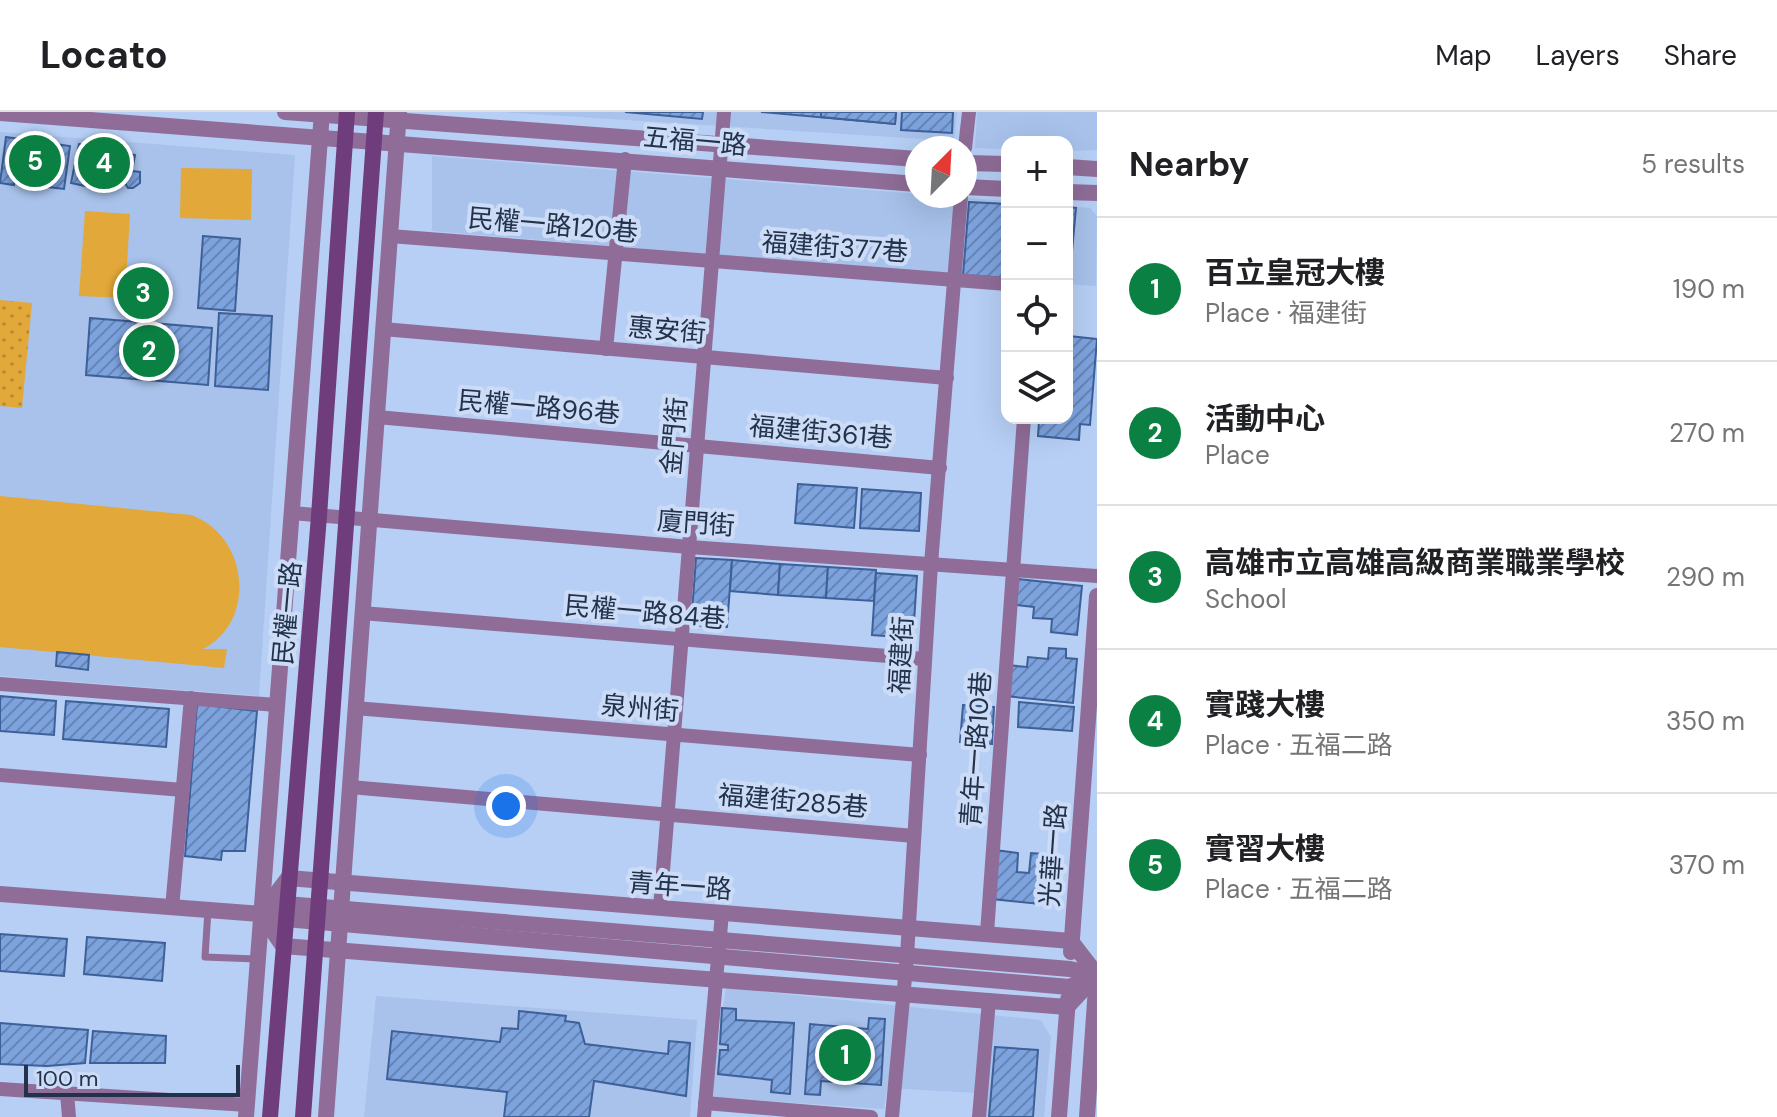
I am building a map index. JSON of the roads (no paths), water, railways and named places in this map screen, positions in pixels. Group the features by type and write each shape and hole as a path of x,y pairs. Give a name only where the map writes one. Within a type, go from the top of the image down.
{"main road":[{"name":"民權一路","path":"270,1117 319,516 347,114"},
{"name":"民權一路","path":"303,1117 376,115"}],"street":[{"name":"五福一路","path":"285,112 398,116 905,158"},
{"name":"金門街","path":"660,908 724,112"},
{"path":"966,136 969,112"},
{"name":"五福一路","path":"0,113 184,119 320,137 905,183"},
{"name":"民權一路","path":"247,1111 322,113"},
{"path":"326,1117 398,116"},
{"path":"606,349 625,159"},
{"path":"977,163 1001,164"},
{"path":"1073,167 1097,169"},
{"path":"977,188 1001,189"},
{"path":"1073,192 1097,193"},
{"name":"福建街","path":"892,1117 906,973 924,659 960,208"},
{"name":"民權一路120巷","path":"390,236 712,262"},
{"name":"福建街377巷","path":"712,262 1001,283"},
{"name":"惠安街","path":"383,329 947,378"},
{"name":"民權一路96巷","path":"377,417 697,444"},
{"name":"青年一路10巷","path":"987,933 1024,424"},
{"name":"福建街361巷","path":"697,444 940,468"},
{"name":"廈門街","path":"292,513 689,547 1097,576"},
{"name":"光華一路","path":"1059,1117 1094,689 1097,596"},
{"name":"民權一路84巷","path":"362,613 924,659"},
{"path":"0,684 277,705"},
{"path":"172,908 191,698"},
{"name":"泉州街","path":"355,708 920,755"},
{"path":"0,775 183,790"},
{"name":"福建街285巷","path":"350,787 914,836"},
{"path":"288,878 261,914 283,946 1067,1007 1097,974"},
{"name":"青年一路","path":"288,878 1071,941"},
{"name":"青年一路","path":"0,894 261,914 286,912 340,916 719,948 907,956 1070,969 1097,974"},
{"path":"545,966 550,900"},
{"path":"722,913 705,1110 871,1117"},
{"path":"1071,941 1097,974 1087,1117"},
{"name":"青年一路","path":"719,948 906,973 1069,987 1097,974"},
{"path":"979,1117 989,1000"},
{"path":"0,1089 247,1111"},
{"path":"67,1093 69,1117"}],"lane":[{"path":"208,910 205,957 258,959"}],"place":[{"name":"實習大樓","path":"35,161"},
{"name":"實踐大樓","path":"104,163"},
{"name":"高雄市立高雄高級商業職業學校","path":"143,293"},
{"name":"活動中心","path":"149,351"},
{"name":"百立皇冠大樓","path":"845,1055"}]}
